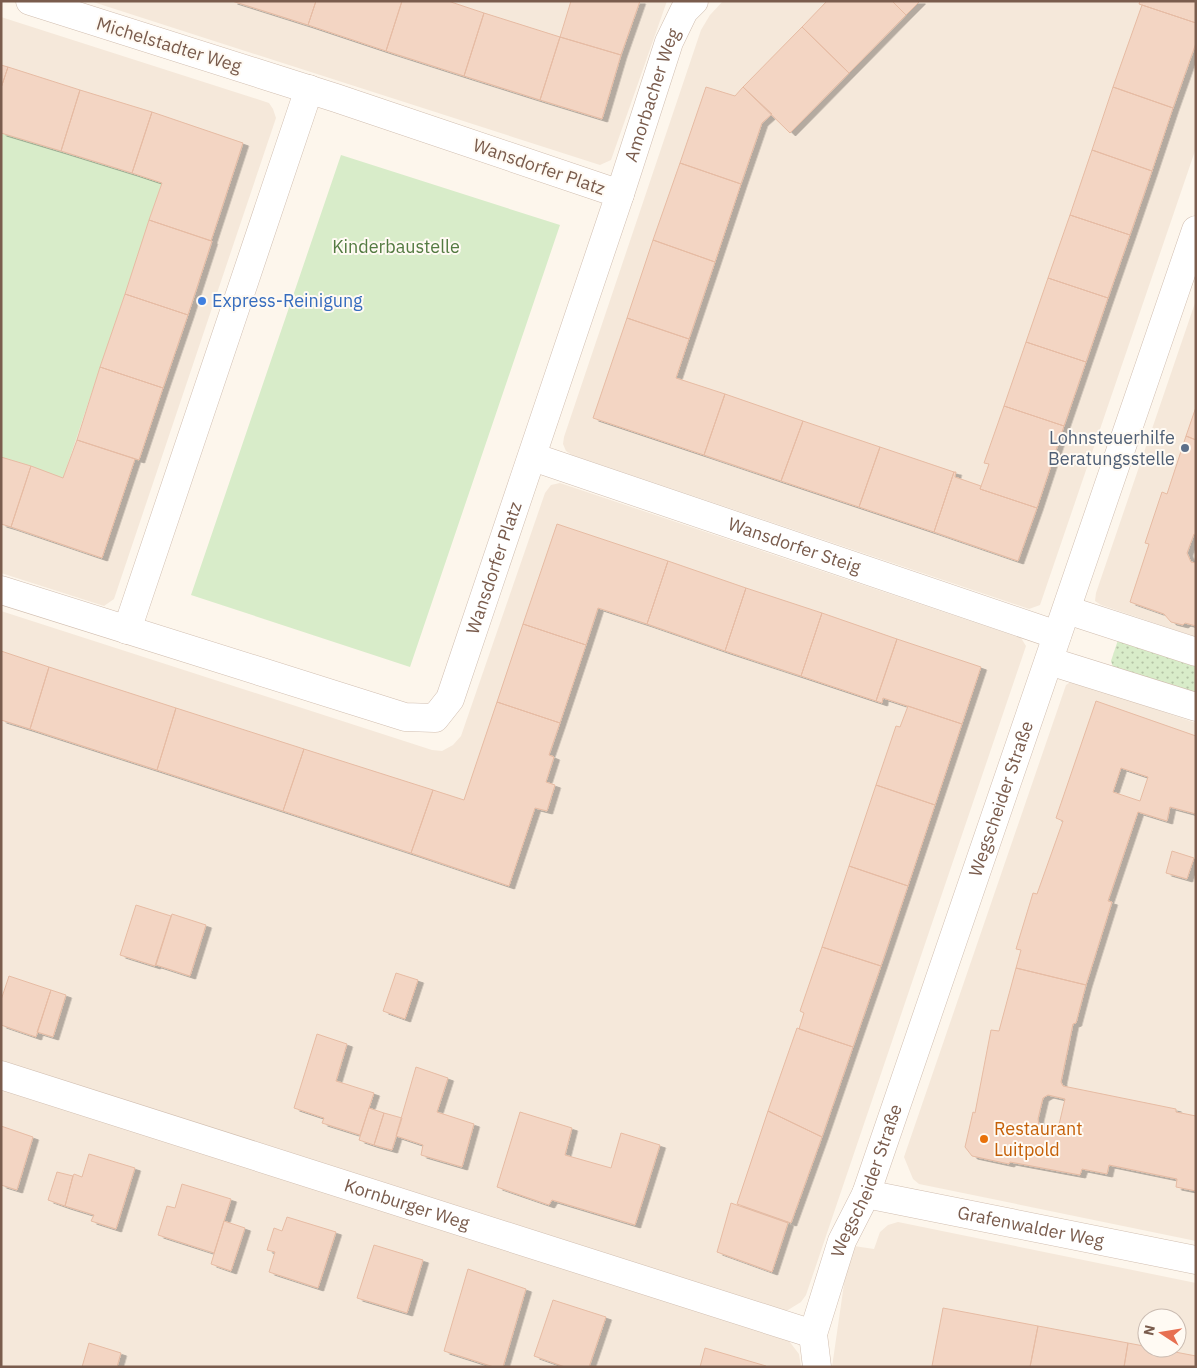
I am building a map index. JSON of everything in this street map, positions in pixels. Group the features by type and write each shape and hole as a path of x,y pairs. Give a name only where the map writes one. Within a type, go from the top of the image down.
{"street":[{"name":"Michelstadter Weg","path":"30,1 309,89"},
{"name":"Amorbacher Weg","path":"620,194 669,42 684,11 694,1"},
{"name":"Wansdorfer Platz","path":"127,630 405,718 435,718 450,699 533,457 620,194 309,89"},
{"path":"1,590 127,630 309,89"},
{"name":"Wegscheider Straße","path":"817,1367 813,1334 842,1241 866,1194 1196,230"},
{"name":"Wansdorfer Steig","path":"533,457 1057,635"},
{"path":"1067,610 1196,652"},
{"path":"1049,661 1196,707"},
{"name":"Kornburger Weg","path":"1,1074 813,1334"},
{"name":"Grafenwalder Weg","path":"866,1194 1196,1260"}],"shaded area":[{"path":"90,1 667,1 611,160 600,165"},
{"path":"723,1 1196,1 1196,148 1040,605 1029,609 572,455 566,451 563,444 564,437 701,30 710,15"},
{"path":"1,17 269,103 276,118 114,599 104,606 1,573"},
{"path":"1196,300 1196,637 1101,605 1095,601 1096,593"},
{"path":"560,483 1021,638 1026,646 806,1295 801,1302 788,1310 777,1311 1,1062 1,611 432,750 442,751 453,745 461,736 545,493 551,485"},
{"path":"1072,681 1196,723 1196,1241 919,1184 913,1179 904,1157 1066,685"},
{"path":"1,1089 789,1341 799,1354 801,1367 1,1367"},
{"path":"898,1222 1196,1283 1196,1367 832,1367 845,1277 854,1246 874,1249 880,1232 888,1225"}],"green space":[{"path":"1,133 162,183 63,478 1,457"},
{"name":"Kinderbaustelle","path":"341,155 560,225 410,667 191,595"},
{"path":"1118,640 1196,665 1196,695 1113,667 1111,661"}],"building":[{"path":"232,1 316,1 308,25"},
{"path":"316,1 402,1 386,51 308,25"},
{"path":"402,1 448,1 484,13 464,76 386,51"},
{"path":"571,1 640,1 621,55 560,37"},
{"path":"827,1 892,1 906,15 849,73 802,27"},
{"path":"892,1 920,1 906,15"},
{"path":"1140,1 1196,1 1196,23 1139,4"},
{"path":"1142,5 1196,23 1196,43 1173,108 1113,87"},
{"path":"484,13 560,37 540,100 464,76"},
{"path":"802,27 849,73 790,133 743,87"},
{"path":"560,37 621,55 602,119 540,100"},
{"path":"1,65 8,67 1,88"},
{"path":"8,67 80,90 61,151 1,133 1,88"},
{"path":"706,87 735,96 743,87 772,114 762,123 741,184 680,163"},
{"path":"1113,87 1173,108 1152,171 1092,150"},
{"path":"80,90 152,112 132,173 61,151"},
{"path":"152,112 243,143 211,241 149,220 162,183 132,173"},
{"path":"1092,150 1152,171 1130,235 1070,215"},
{"path":"680,163 741,184 715,262 653,240"},
{"path":"1070,215 1130,235 1108,298 1048,278"},
{"path":"149,220 212,241 188,315 125,294"},
{"path":"653,240 715,262 689,339 627,318"},
{"path":"1048,278 1108,298 1086,362 1026,342"},
{"path":"125,294 188,315 163,388 100,367"},
{"path":"627,318 689,339 676,378 725,394 704,455 593,418"},
{"path":"1026,342 1086,362 1064,426 1004,406"},
{"path":"100,367 163,388 139,460 77,440"},
{"path":"725,394 803,421 781,481 704,455"},
{"path":"1004,406 1064,426 1037,508 980,489 989,464 984,463"},
{"path":"1196,407 1196,440 1186,436"},
{"path":"803,421 880,447 859,507 781,481"},
{"path":"1186,436 1196,440 1196,535 1194,534 1187,553 1191,562 1196,563 1196,626 1171,622 1164,614 1130,602 1149,544 1145,543 1162,492 1167,494"},
{"path":"77,440 135,459 102,558 11,527 31,466 63,478"},
{"path":"880,447 954,472 934,532 859,507"},
{"path":"1,457 31,466 11,527 1,524"},
{"path":"954,472 956,472 955,477 981,486 980,489 1037,508 1018,561 934,532"},
{"path":"557,524 668,561 647,624 598,608 586,645 523,624"},
{"path":"668,561 746,588 725,651 647,624"},
{"path":"746,588 822,613 801,676 725,651"},
{"path":"822,613 897,639 876,701 801,676"},
{"path":"523,624 586,645 560,723 497,702"},
{"path":"897,639 981,667 962,724 883,698 882,703 876,701"},
{"path":"1,651 49,667 30,729 1,720"},
{"path":"49,667 176,708 157,770 30,729"},
{"path":"1096,701 1196,736 1196,814 1170,807 1167,821 1138,812 1108,901 1112,902 1086,985 1016,968 1021,950 1016,949 1033,893 1037,894 1063,821 1056,818","holes":["1121,768 1148,777 1140,801 1113,792"]},
{"path":"497,702 560,723 549,755 554,757 546,782 555,785 547,811 535,808 509,886 411,853 433,790 464,800"},
{"path":"908,706 962,724 935,805 876,785 896,726 900,727"},
{"path":"176,708 304,749 283,811 157,770"},
{"path":"304,749 433,790 411,853 283,811"},
{"path":"876,785 935,805 908,886 849,866"},
{"path":"1172,851 1194,858 1187,879 1166,873"},
{"path":"849,866 908,886 881,966 822,947"},
{"path":"136,905 171,916 155,966 120,955"},
{"path":"172,914 206,925 190,976 156,965"},
{"path":"822,947 881,966 853,1047 799,1029 804,1013 800,1011"},
{"path":"1016,968 1086,985 1076,1023 1073,1024 1061,1082 1063,1086 1176,1109 1176,1112 1196,1116 1196,1191 1176,1187 1177,1179 1109,1165 1107,1174 1082,1169 1080,1175 972,1156 965,1147 973,1112 975,1113 991,1030 999,1031","holes":["1048,1095 1065,1099 1058,1129 1039,1125 1038,1119 1043,1098"]},
{"path":"396,973 418,980 405,1019 383,1011"},
{"path":"9,976 51,990 36,1037 1,1025 1,1000"},
{"path":"51,990 66,995 53,1037 37,1032"},
{"path":"797,1028 853,1047 822,1137 768,1111"},
{"path":"317,1034 347,1044 336,1081 374,1093 360,1135 322,1123 324,1118 294,1108"},
{"path":"416,1067 448,1078 437,1112 474,1124 462,1167 421,1155 423,1145 396,1136"},
{"path":"369,1108 384,1113 374,1145 359,1140"},
{"path":"768,1111 822,1137 791,1223 737,1204"},
{"path":"520,1112 572,1128 565,1155 611,1168 621,1133 660,1145 635,1225 552,1200 549,1205 497,1187"},
{"path":"384,1113 402,1118 392,1150 374,1145"},
{"path":"1,1126 33,1137 17,1190 1,1185"},
{"path":"89,1154 135,1168 116,1229 91,1221 94,1215 65,1206 73,1176 74,1174 82,1177"},
{"path":"57,1172 73,1176 65,1206 48,1200"},
{"path":"182,1184 231,1199 214,1253 158,1235 167,1206 175,1208"},
{"path":"731,1203 788,1223 772,1272 717,1252"},
{"path":"287,1217 336,1232 318,1288 269,1272 275,1252 267,1250 274,1228 282,1231"},
{"path":"224,1221 245,1228 231,1271 211,1264"},
{"path":"374,1245 423,1260 407,1313 357,1298"},
{"path":"468,1269 526,1289 503,1367 494,1367 444,1351"},
{"path":"553,1300 606,1317 589,1367 565,1367 534,1356"},
{"path":"943,1308 1038,1326 1030,1367 932,1366"},
{"path":"1038,1326 1128,1343 1124,1367 1030,1367"},
{"path":"89,1343 121,1353 117,1367 82,1367"},
{"path":"1128,1343 1137,1345 1137,1358 1187,1358 1187,1354 1196,1356 1196,1367 1124,1367"},
{"path":"705,1348 766,1366 766,1367 700,1367"}],"place":[{"name":"Express-Reinigung","path":"202,301"},
{"name":"Lohnsteuerhilfe Beratungsstelle","path":"1185,448"},
{"name":"Restaurant Luitpold","path":"984,1139"}]}
